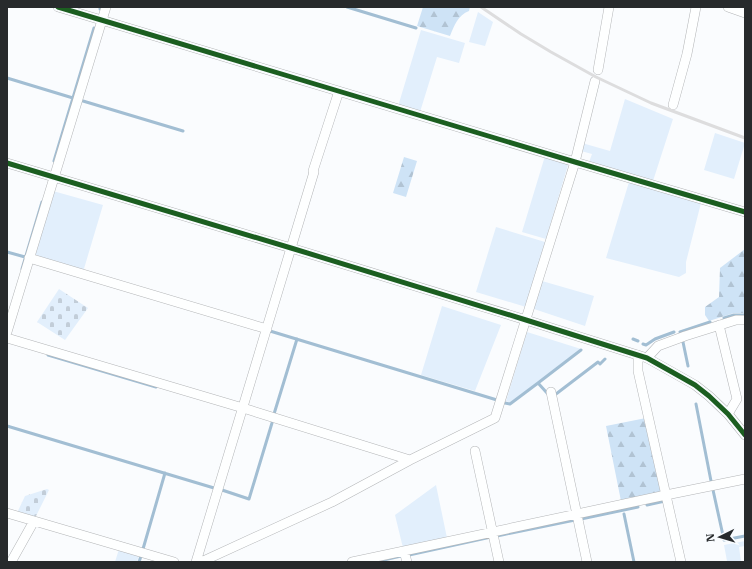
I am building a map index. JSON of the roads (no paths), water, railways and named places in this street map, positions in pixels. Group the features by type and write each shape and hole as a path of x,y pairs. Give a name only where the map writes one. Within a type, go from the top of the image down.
{"street":[{"path":"58,7 745,212"},
{"path":"7,332 106,7"},
{"path":"598,70 609,7"},
{"path":"673,105 687,54 696,7"},
{"path":"728,7 745,13"},
{"path":"201,562 332,502 410,460 495,418 575,162 595,81"},
{"path":"196,562 338,91"},
{"path":"7,163 291,248 643,357 672,372 709,396 728,414 745,435"},
{"path":"30,258 267,329"},
{"path":"681,562 638,370 643,357 658,346 719,325 736,320 745,320"},
{"path":"719,325 737,399 728,414"},
{"path":"7,338 243,408 410,460"},
{"path":"551,392 587,562"},
{"path":"475,451 499,562"},
{"path":"352,562 745,479"},
{"path":"7,513 174,562"},
{"path":"11,562 34,521"},
{"path":"404,551 407,562"}],"waterway":[{"path":"347,7 416,28"},
{"path":"54,161 94,28"},
{"path":"7,78 73,98"},
{"path":"83,101 183,131"},
{"path":"22,269 42,202"},
{"path":"7,252 25,257"},
{"path":"724,318 734,315 745,315"},
{"path":"680,332 710,322"},
{"path":"270,331 497,400"},
{"path":"643,344 646,345 655,339 674,332"},
{"path":"274,414 297,339"},
{"path":"633,339 638,341"},
{"path":"683,342 688,366"},
{"path":"547,393 538,383 581,350"},
{"path":"48,355 156,387"},
{"path":"556,394 598,362 600,364 605,359"},
{"path":"505,403 510,404 538,383"},
{"path":"696,404 711,481"},
{"path":"222,490 249,499 272,423"},
{"path":"7,426 214,488"},
{"path":"143,549 165,473"},
{"path":"713,490 724,540 745,536"},
{"path":"647,505 665,501"},
{"path":"581,519 638,507"},
{"path":"624,514 634,562"},
{"path":"497,536 575,520"},
{"path":"409,555 491,537"},
{"path":"139,562 141,556"},
{"path":"375,562 401,556"}],"railway":[{"path":"481,7 521,34 596,77 651,103 745,138"}]}
